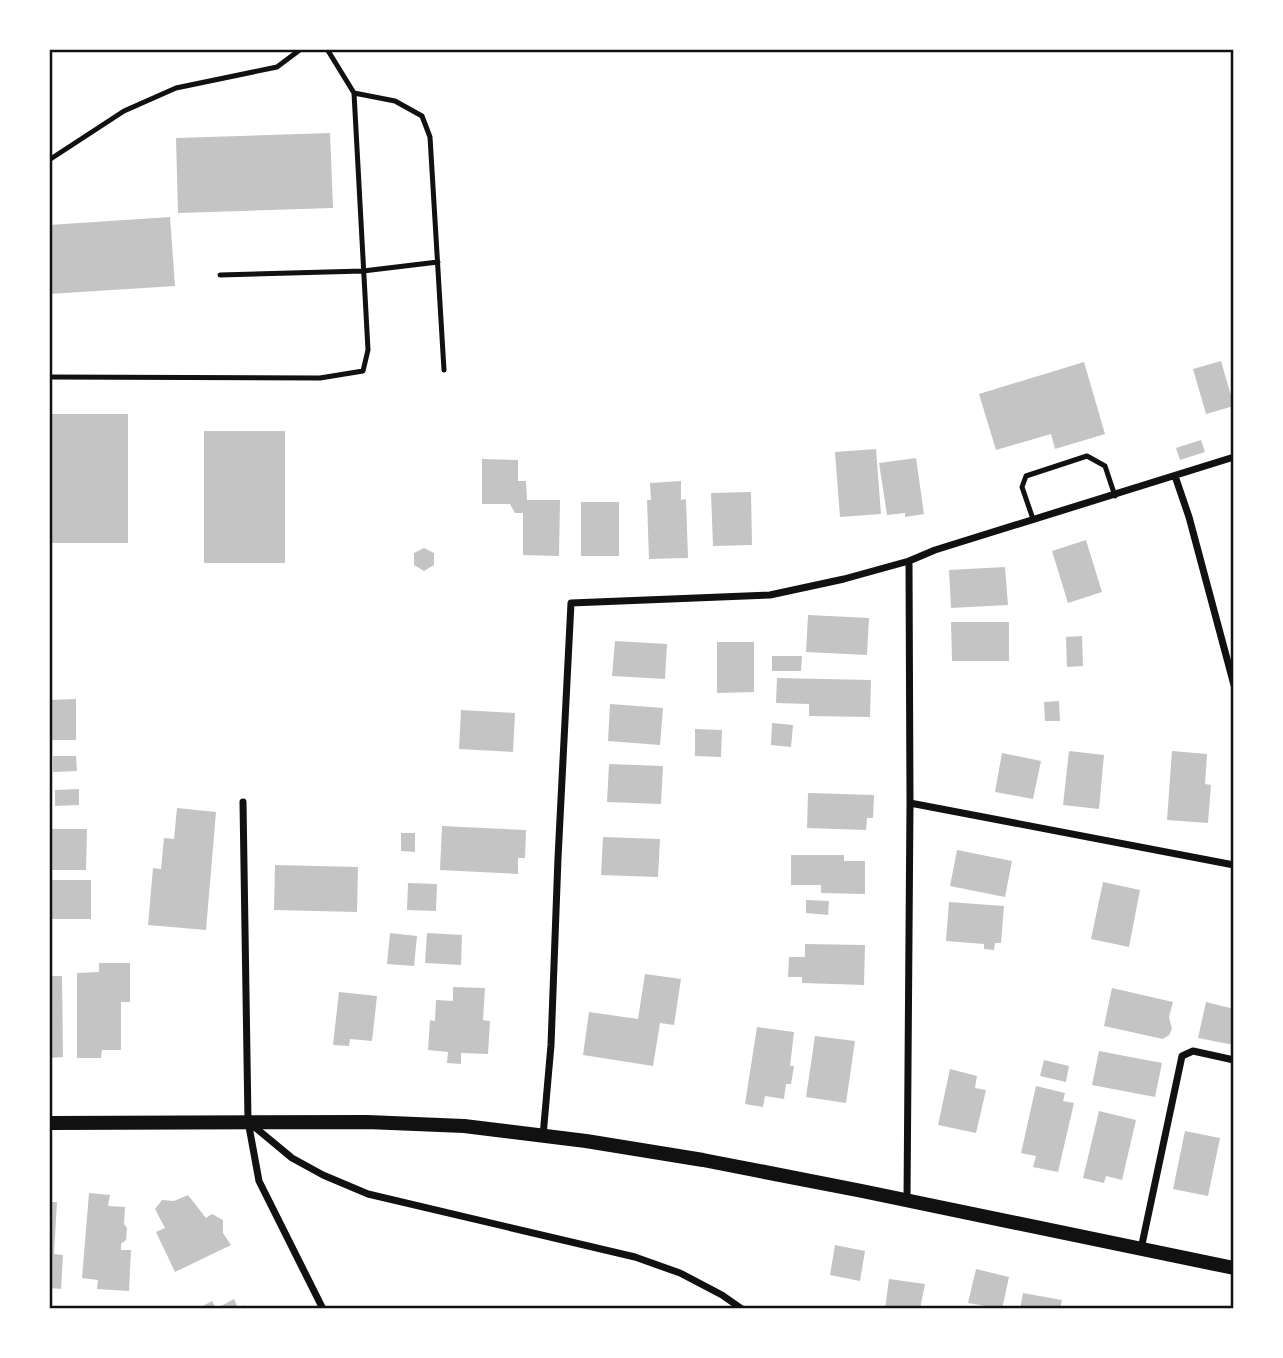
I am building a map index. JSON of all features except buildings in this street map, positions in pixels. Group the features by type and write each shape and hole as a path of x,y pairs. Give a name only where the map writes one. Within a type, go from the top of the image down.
{"main road":[{"path":"49,1123 248,1121 464,1126 690,1158 1052,1229 1234,1268"}],"street":[{"path":"543,1137 551,1045 571,603 770,595 844,579 909,561 935,550 1234,457"},
{"path":"1175,476 1189,517 1234,685"},
{"path":"907,1200 909,561"},
{"path":"243,803 248,1121 259,1181 323,1309"},
{"path":"910,803 1234,865"},
{"path":"1141,1249 1182,1056 1193,1051 1234,1060"},
{"path":"248,1121 292,1158 368,1194 635,1257 680,1273 742,1309"}],"lane":[{"path":"49,160 134,107 176,88 277,67 302,49"},
{"path":"49,377 320,378 363,371 368,350 354,93 327,49"},
{"path":"354,93 395,101 422,116 430,137 444,370"},
{"path":"220,275 363,271 438,262"},
{"path":"1033,519 1022,487 1026,476 1087,456 1105,466 1115,496"}]}
